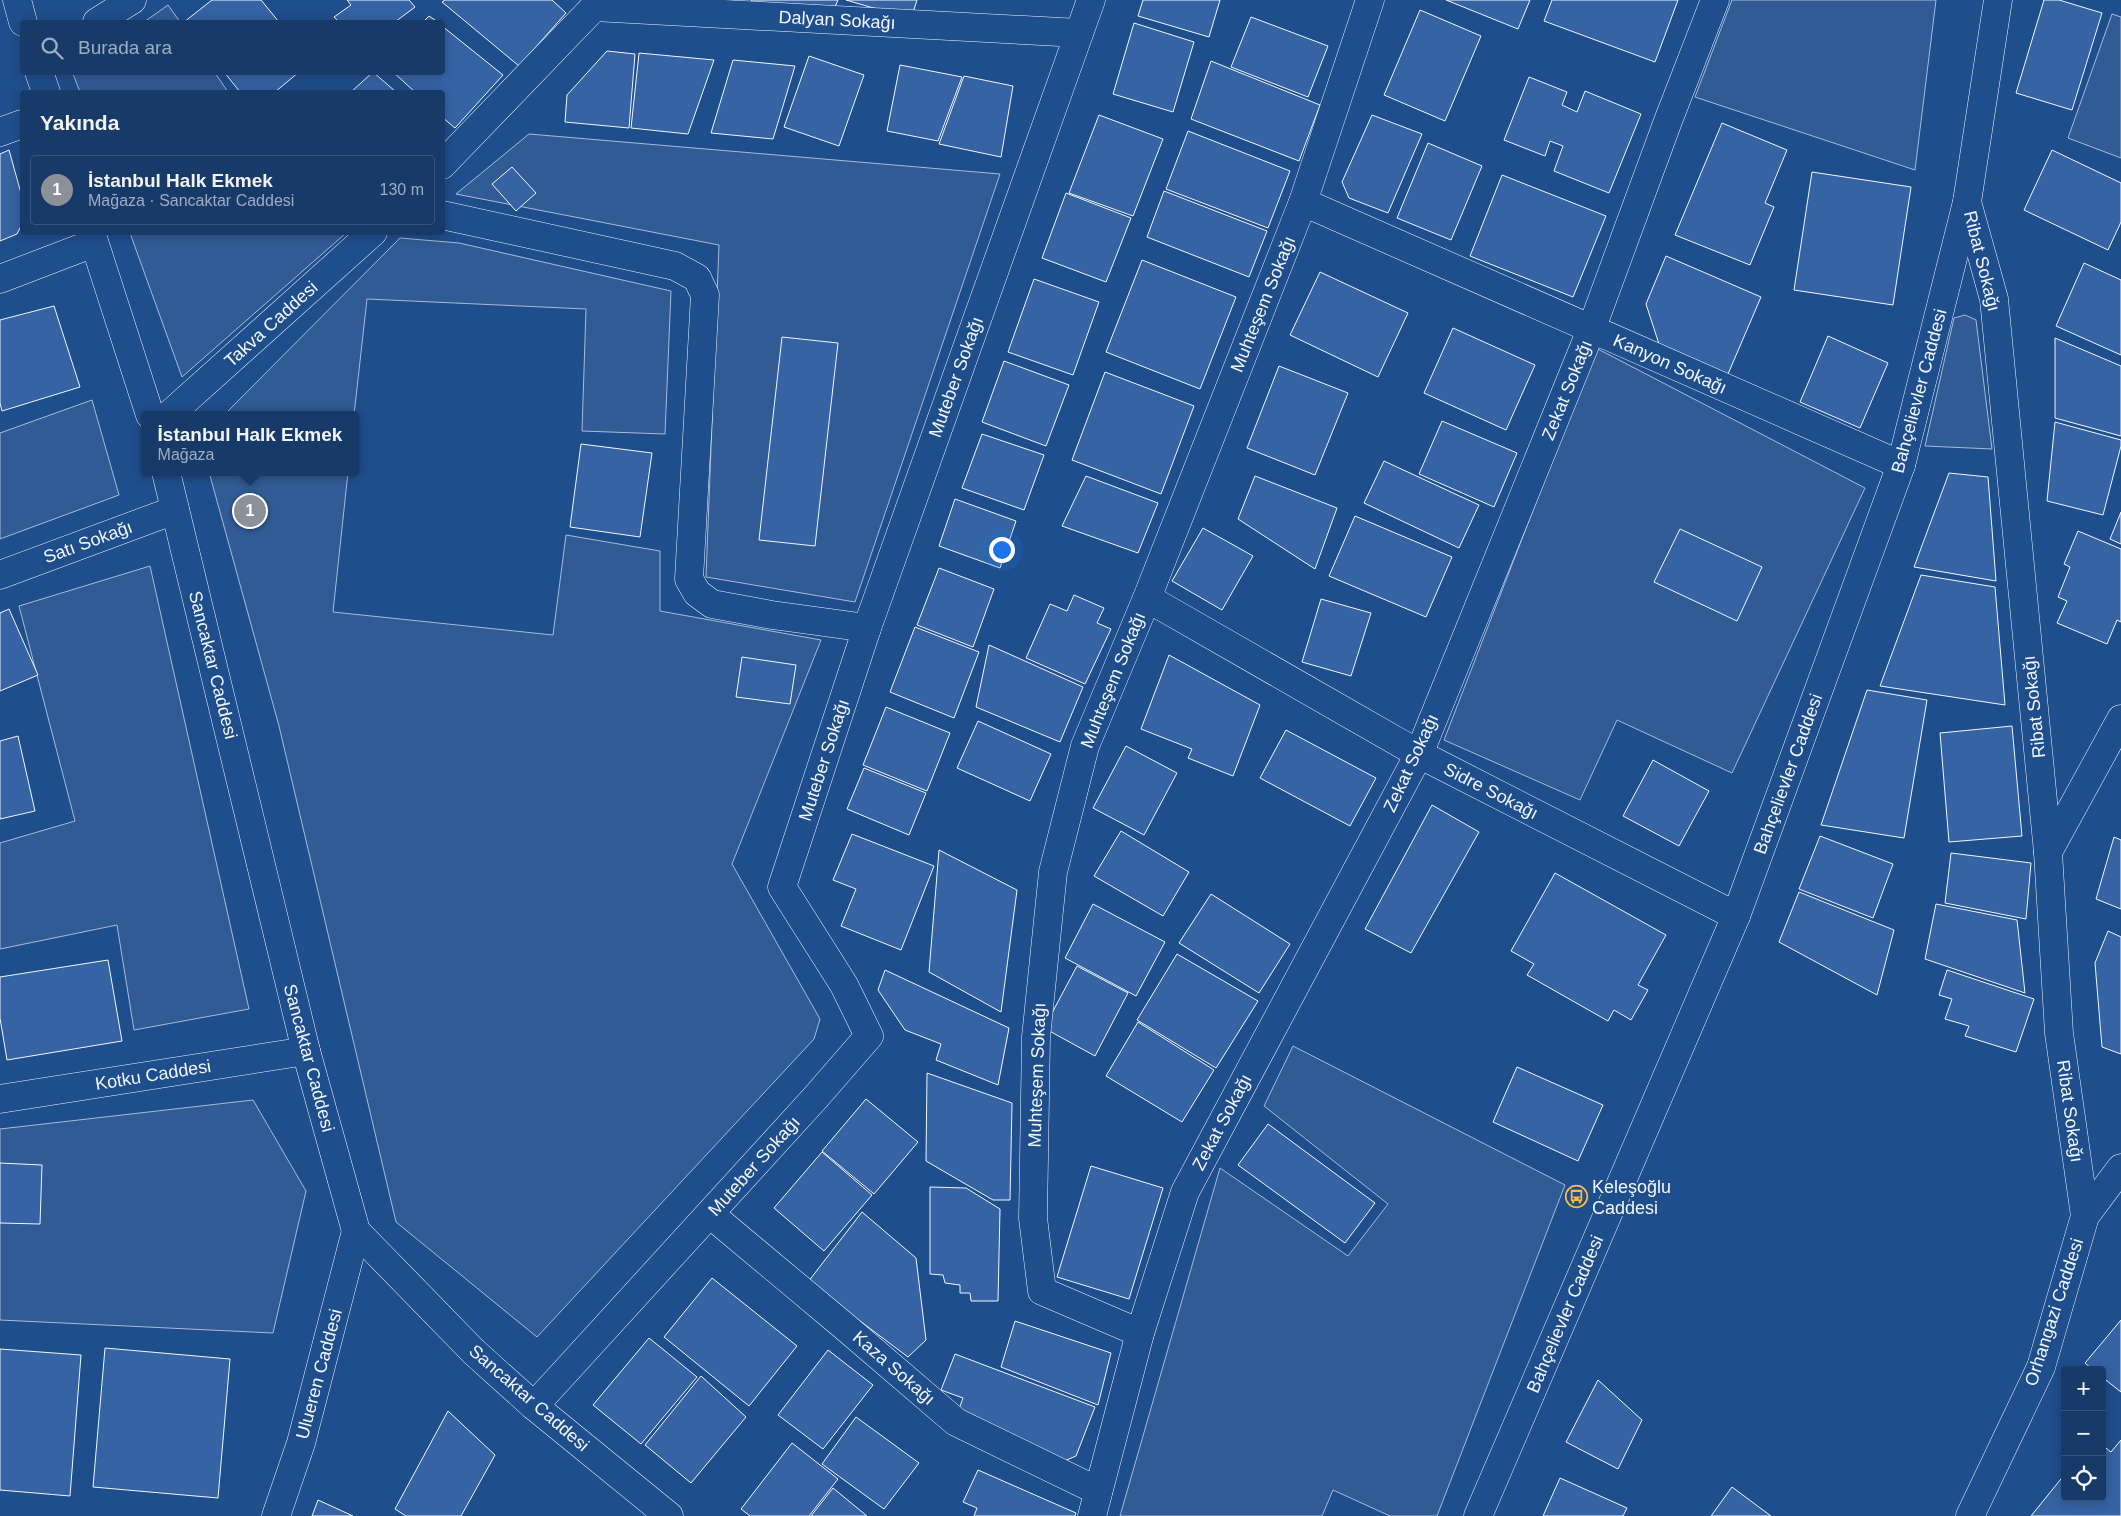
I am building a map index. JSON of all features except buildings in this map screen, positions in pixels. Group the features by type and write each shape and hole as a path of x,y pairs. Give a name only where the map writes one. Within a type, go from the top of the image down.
{"street":[{"path":"16,0 23,20"},
{"path":"100,20 132,0"},
{"name":"Muteber Sokağı","path":"534,1406 710,1214 869,1036 844,986 782,887 867,628 1091,0"},
{"name":"Muhteşem Sokağı","path":"1140,1332 1042,1291 1033,1218 1036,1037 1053,872 1085,746 1146,598 1303,202 1370,0"},
{"name":"Zekat Sokağı","path":"1095,1503 1140,1332 1184,1192 1419,754 1591,330 1715,0"},
{"name":"Bahçelievler Caddesi","path":"1478,1516 1736,916 1901,465 1967,202 1998,0"},
{"path":"445,162 598,3"},
{"name":"Dalyan Sokağı","path":"598,3 1079,34"},
{"path":"40,75 45,90"},
{"path":"0,132 20,125"},
{"name":"Kanyon Sokağı","path":"1303,202 1901,465"},
{"name":"Ribat Sokağı","path":"1967,202 1994,299 2048,852 2059,1033 2085,1216"},
{"path":"445,216 675,266 697,278 705,295 689,579 697,593 712,604 772,616 867,628"},
{"name":"Takva Caddesi","path":"173,411 370,235"},
{"path":"0,279 92,238 149,411"},
{"name":"Sancaktar Caddesi","path":"167,476 306,1051 356,1231 474,1352 534,1406 669,1516"},
{"name":"Satı Sokağı","path":"0,575 175,510"},
{"name":"Sidre Sokağı","path":"1146,598 1419,754 1736,916"},
{"path":"2048,852 2121,719"},
{"name":"Kotku Caddesi","path":"0,1099 306,1051"},
{"name":"Orhangazi Caddesi","path":"1970,1516 2041,1367 2085,1216 2121,1168"},
{"name":"Kaza Sokağı","path":"710,1214 956,1422 1095,1503"},
{"name":"Ulueren Caddesi","path":"276,1516 301,1443 356,1231"}],"shaded area":[{"path":"1732,0 1936,0 1915,170 1695,97"},
{"path":"168,5 179,20 147,20"},
{"path":"2112,14 2121,17 2121,158 2068,138"},
{"path":"73,75 216,75 227,90 79,90"},
{"path":"529,134 1000,174 855,602 706,577 719,245 456,194"},
{"path":"131,235 344,235 182,377"},
{"path":"400,238 459,243 671,291 665,434 582,431 586,309 367,299 354,411 228,411"},
{"path":"1965,315 1976,320 1992,449 1925,446 1954,318"},
{"path":"1596,348 1865,488 1732,773 1617,720 1580,800 1444,740"},
{"path":"92,400 119,495 0,539 0,433"},
{"path":"210,476 348,476 333,612 553,635 566,535 660,551 660,611 821,640 732,864 820,1019 814,1039 537,1337 396,1222 279,726"},
{"path":"150,566 249,1009 134,1030 117,925 0,949 0,843 75,821 19,606"},
{"path":"1293,1046 1565,1185 1437,1516 1390,1516 1333,1490 1322,1516 1120,1516 1220,1168 1348,1256 1388,1204 1264,1106"},
{"path":"253,1100 306,1191 273,1333 0,1320 0,1129"}],"place":[{"name":"İstanbul Halk Ekmek","path":"250,511"},
{"name":"Keleşoğlu Caddesi","path":"1576,1197"}]}
